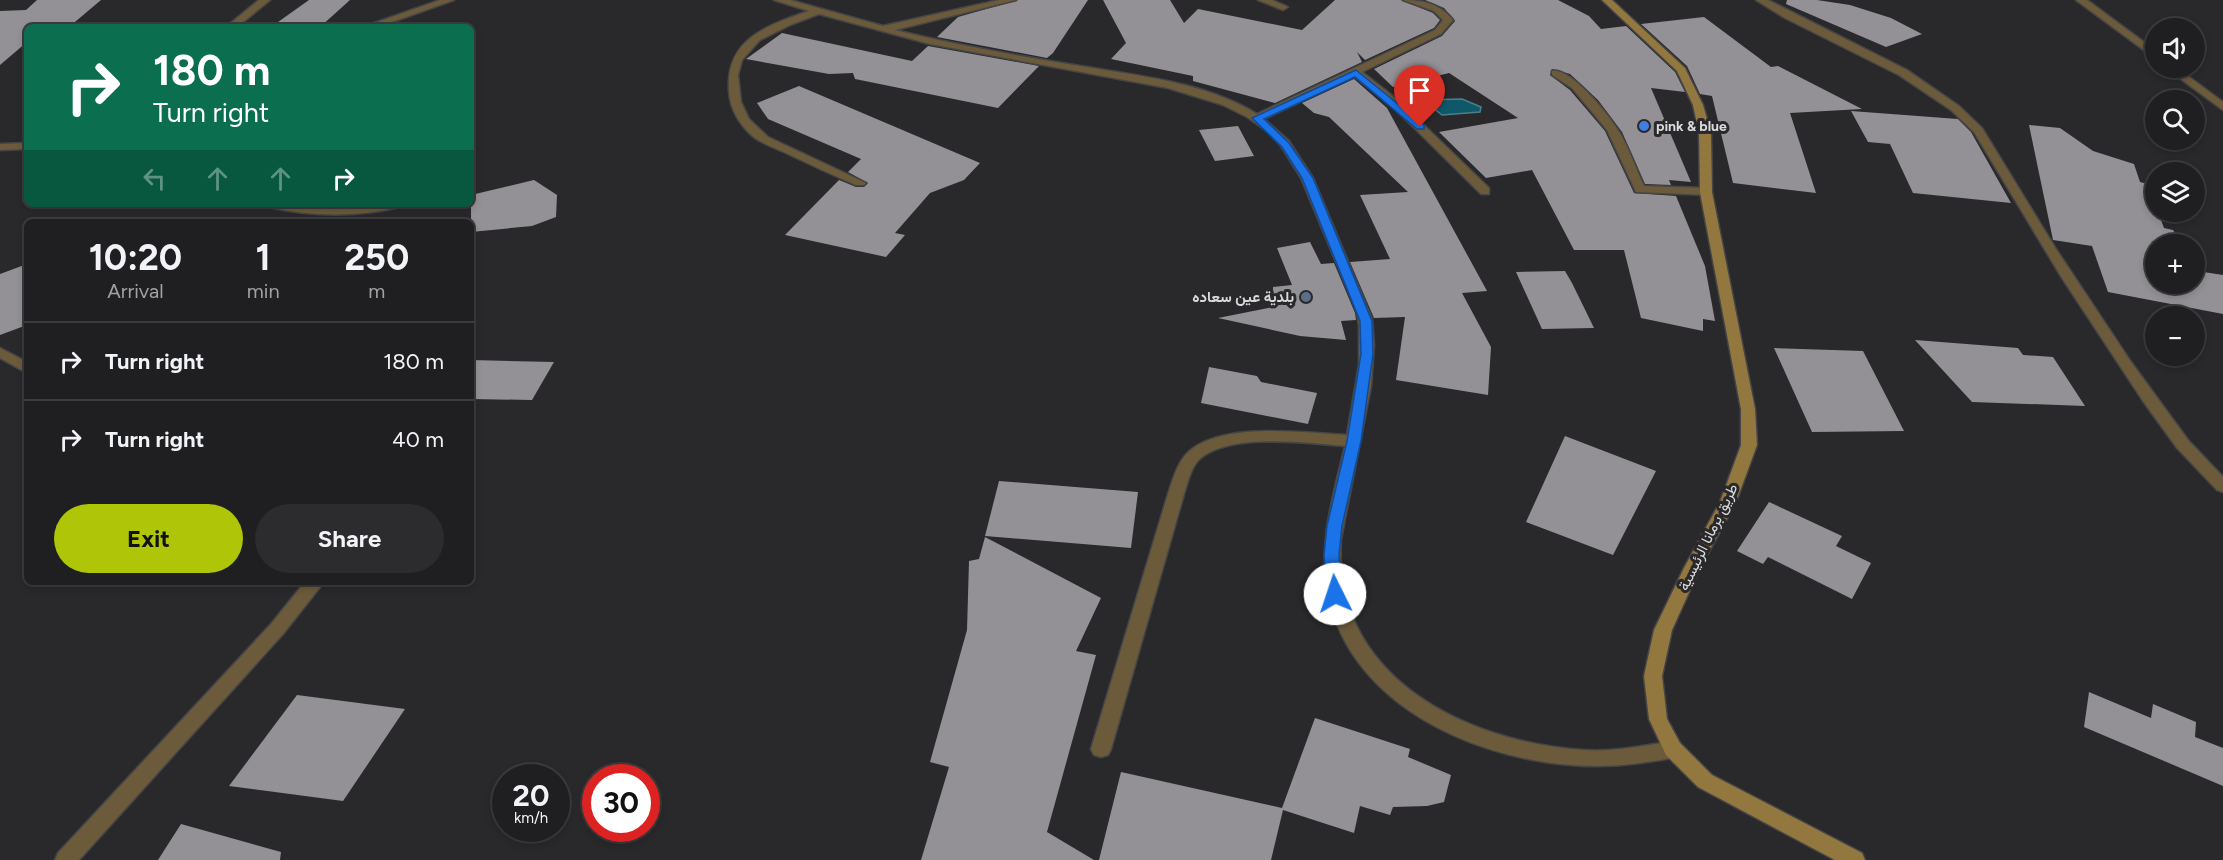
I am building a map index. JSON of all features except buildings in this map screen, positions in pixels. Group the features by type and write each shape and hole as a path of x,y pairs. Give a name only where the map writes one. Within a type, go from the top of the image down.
{"main road":[{"name":"طريق برمانا الرئيسية","path":"1607,0 1681,70 1698,105 1705,133 1706,192 1748,409 1749,445 1728,502 1692,567 1663,630 1653,676 1658,719 1674,749 1705,781 1854,860"}],"street":[{"path":"235,24 266,0"},
{"path":"377,24 449,0"},
{"path":"782,0 882,29 949,45 1151,82 1228,103 1257,118 1286,145 1308,178 1366,321 1367,354 1354,441 1335,526 1332,555 1335,594 1357,649 1382,679 1416,707 1456,728 1521,749 1550,755 1615,758 1674,749"},
{"path":"882,29 1011,0"},
{"path":"1263,0 1283,7"},
{"path":"1257,118 1356,73 1438,32 1449,20 1437,9 1408,0"},
{"path":"1761,0 1935,91 1962,112 1978,130 2067,279 2154,405 2180,442 2223,486"},
{"path":"2080,0 2145,48"},
{"path":"818,11 774,28 742,51 733,69 736,104 741,117 751,130 764,139 860,183"},
{"path":"1356,73 1395,103 1485,191"},
{"path":"1556,73 1576,86 1612,129 1640,189 1706,192"},
{"path":"2184,78 2223,107"},
{"path":"0,147 24,146"},
{"path":"287,207 343,213 378,207"},
{"path":"0,352 24,366"},
{"path":"1101,748 1176,494 1192,458 1205,448 1233,441 1285,437 1354,441"},
{"path":"65,860 278,629 313,585"}],"water":[{"path":"1462,99 1481,107 1480,112 1442,115 1423,100"}],"place":[{"name":"pink & blue","path":"1644,126"},
{"name":"بلدية عين سعاده","path":"1306,297"}],"route":[{"path":"1335,594 1332,555 1335,526 1354,441 1367,354 1366,321 1308,178 1286,145 1257,118 1356,73 1395,103 1420,127"}]}
